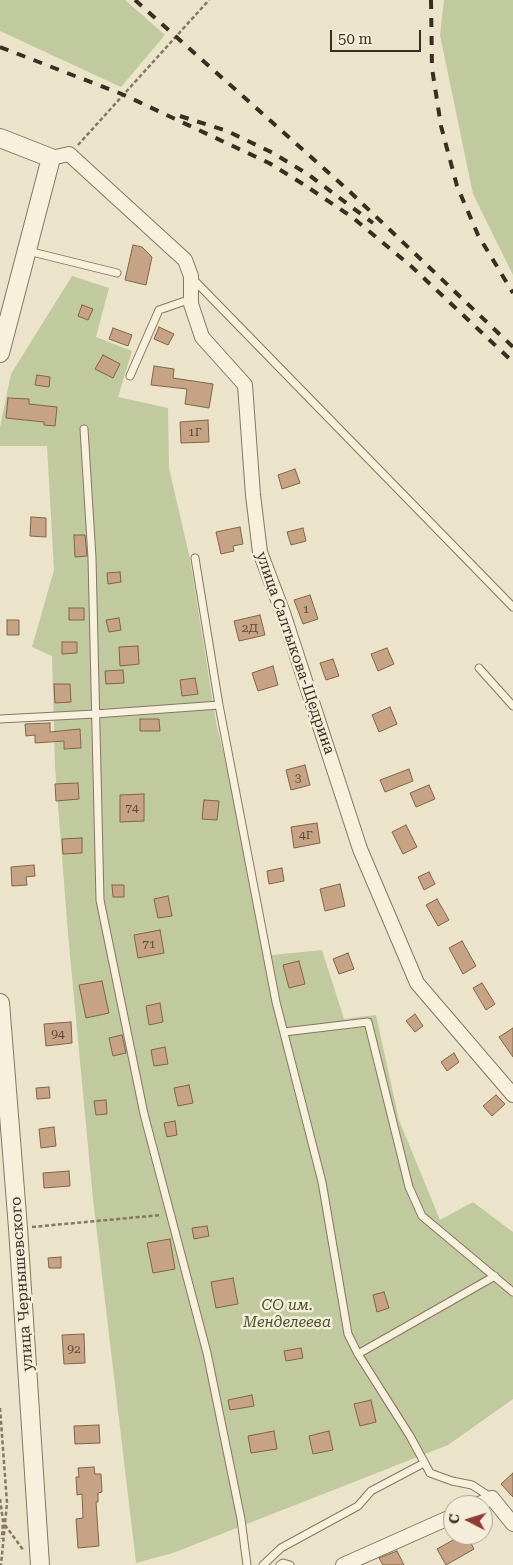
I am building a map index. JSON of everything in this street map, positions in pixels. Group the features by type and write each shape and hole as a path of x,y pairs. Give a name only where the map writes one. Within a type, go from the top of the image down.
{"street":[{"path":"0,138 51,158 69,154"},
{"name":"улица Салтыкова-Щедрина","path":"69,154 185,260 191,276 191,304 202,337 245,385 253,495 260,552 283,613 360,849 417,984 513,1095"},
{"path":"0,352 51,158"},
{"name":"улица Чернышевского","path":"0,1003 18,1228 40,1565"},
{"path":"493,1499 513,1524"},
{"path":"343,1565 443,1520"}],"lane":[{"path":"26,250 117,273"},
{"path":"191,276 513,607"},
{"path":"130,376 160,310 191,299"},
{"path":"84,429 92,558 94,714 100,900 144,1114 206,1353 241,1519 247,1565"},
{"path":"195,558 219,705 276,1002 322,1182 348,1334 358,1354 410,1436 430,1473 452,1481 472,1485 487,1495"},
{"path":"479,668 513,706"},
{"path":"0,719 219,705"},
{"path":"284,1032 368,1022 409,1187 422,1216 513,1292"},
{"path":"358,1354 495,1276"},
{"path":"263,1565 281,1548 358,1506 371,1492 424,1463"},
{"path":"280,1565 283,1563 290,1565"}],"path":[{"path":"69,154 124,96 209,0"},
{"path":"18,1228 170,1215"},
{"path":"0,1408 7,1503 1,1565"},
{"path":"0,1499 4,1523"},
{"path":"0,1517 25,1552"}],"green space":[{"path":"0,0 125,0 165,35 121,87 0,31"},
{"path":"444,0 513,0 513,275 473,194 440,35"},
{"name":"СО им. Менделеева","path":"72,276 109,288 96,337 132,351 118,397 168,408 169,468 190,559 216,722 272,955 322,950 344,1019 376,1015 399,1120 440,1220 473,1202 513,1232 513,1399 448,1445 173,1553 136,1563 93,1199 68,934 55,767 52,656 32,647 54,570 47,446 0,446 0,427 11,374"}],"building":[{"path":"133,245 142,247 152,257 146,285 125,280"},
{"path":"82,305 93,309 88,320 78,316"},
{"path":"159,327 174,334 168,345 154,339"},
{"path":"113,328 132,335 128,346 109,339"},
{"path":"103,355 120,364 113,378 95,369"},
{"path":"154,366 174,369 173,378 213,384 209,408 185,404 187,389 151,385"},
{"path":"37,375 50,377 49,387 35,385"},
{"path":"8,398 29,399 29,404 57,407 55,426 44,425 44,422 6,418"},
{"path":"208,420 209,442 181,443 180,422"},
{"path":"295,469 300,483 282,489 278,475"},
{"path":"31,517 46,518 46,537 30,536"},
{"path":"240,527 243,544 233,546 234,551 221,554 216,532"},
{"path":"303,528 306,541 291,545 287,532"},
{"path":"74,535 85,535 87,556 75,557"},
{"path":"120,572 121,582 108,584 107,573"},
{"path":"310,595 318,619 303,624 294,600"},
{"path":"69,608 84,608 84,620 69,620"},
{"path":"260,615 265,635 239,641 234,621"},
{"path":"119,618 121,630 109,632 106,620"},
{"path":"7,620 19,620 19,635 7,635"},
{"path":"62,642 77,642 77,653 62,654"},
{"path":"138,646 139,664 120,666 119,647"},
{"path":"387,648 394,664 378,671 371,654"},
{"path":"333,659 339,676 326,680 320,663"},
{"path":"273,666 278,685 258,691 252,673"},
{"path":"123,670 124,683 106,684 105,671"},
{"path":"195,678 198,694 182,696 180,680"},
{"path":"54,684 70,684 71,702 55,703"},
{"path":"390,707 397,724 379,732 372,715"},
{"path":"140,719 159,719 160,731 140,731"},
{"path":"50,723 50,732 80,729 81,748 64,749 64,741 35,743 35,735 26,736 25,724"},
{"path":"305,765 310,785 291,790 286,770"},
{"path":"409,769 413,781 385,792 380,780"},
{"path":"78,783 79,799 56,801 55,784"},
{"path":"429,785 435,799 416,807 410,793"},
{"path":"144,794 144,821 120,822 120,795"},
{"path":"204,800 219,801 217,820 202,819"},
{"path":"317,823 320,843 294,848 291,827"},
{"path":"406,825 417,847 403,854 392,832"},
{"path":"82,838 82,853 63,854 62,839"},
{"path":"34,865 35,876 26,877 27,885 12,886 11,867"},
{"path":"282,868 284,881 269,884 267,871"},
{"path":"429,872 435,884 424,890 418,877"},
{"path":"340,884 345,906 325,911 320,889"},
{"path":"112,885 124,885 124,897 113,897"},
{"path":"168,896 172,916 158,918 154,899"},
{"path":"437,899 449,920 438,926 426,905"},
{"path":"160,930 164,953 138,958 134,935"},
{"path":"462,941 476,966 463,974 449,948"},
{"path":"348,953 354,969 339,974 333,959"},
{"path":"299,961 305,984 289,988 283,965"},
{"path":"102,981 109,1013 86,1018 79,985"},
{"path":"482,983 495,1004 486,1010 473,988"},
{"path":"160,1003 163,1022 149,1025 146,1006"},
{"path":"415,1014 423,1026 415,1032 406,1021"},
{"path":"71,1022 72,1043 46,1046 44,1024"},
{"path":"513,1028 513,1057 499,1037"},
{"path":"122,1035 126,1053 113,1056 109,1038"},
{"path":"165,1047 168,1064 154,1066 151,1050"},
{"path":"454,1053 459,1062 447,1071 441,1062"},
{"path":"189,1085 193,1103 178,1106 174,1088"},
{"path":"49,1087 50,1098 37,1099 36,1088"},
{"path":"496,1095 505,1104 492,1116 483,1106"},
{"path":"106,1100 107,1114 96,1115 94,1101"},
{"path":"175,1121 177,1135 167,1137 164,1123"},
{"path":"54,1127 56,1146 41,1148 39,1129"},
{"path":"69,1171 70,1186 44,1188 43,1173"},
{"path":"207,1226 209,1236 194,1239 192,1228"},
{"path":"170,1239 175,1269 153,1273 147,1243"},
{"path":"61,1257 61,1268 49,1268 48,1258"},
{"path":"233,1278 238,1304 216,1308 211,1282"},
{"path":"384,1292 389,1308 377,1312 373,1295"},
{"path":"84,1334 85,1363 64,1364 62,1335"},
{"path":"301,1348 303,1358 286,1361 284,1351"},
{"path":"252,1395 254,1406 230,1410 228,1400"},
{"path":"371,1400 376,1422 360,1426 354,1404"},
{"path":"99,1425 100,1443 75,1444 74,1426"},
{"path":"274,1431 277,1449 251,1453 248,1436"},
{"path":"329,1431 333,1450 313,1454 309,1436"},
{"path":"94,1467 95,1474 101,1474 102,1492 98,1493 98,1502 96,1502 99,1546 78,1548 76,1519 83,1518 82,1494 77,1495 76,1477 79,1477 78,1468"},
{"path":"513,1473 513,1497 501,1484"},
{"path":"444,1545 472,1545 474,1549 446,1565 437,1549"},
{"path":"397,1551 404,1565 383,1565 379,1558"}],"railway":[{"path":"135,0 348,190 513,347"},
{"path":"431,0 432,68 441,126 457,186 478,235 513,293"},
{"path":"0,47 124,95 269,163 352,217 412,267 513,362"},
{"path":"180,116 227,131 273,153 309,175 373,223"}]}
